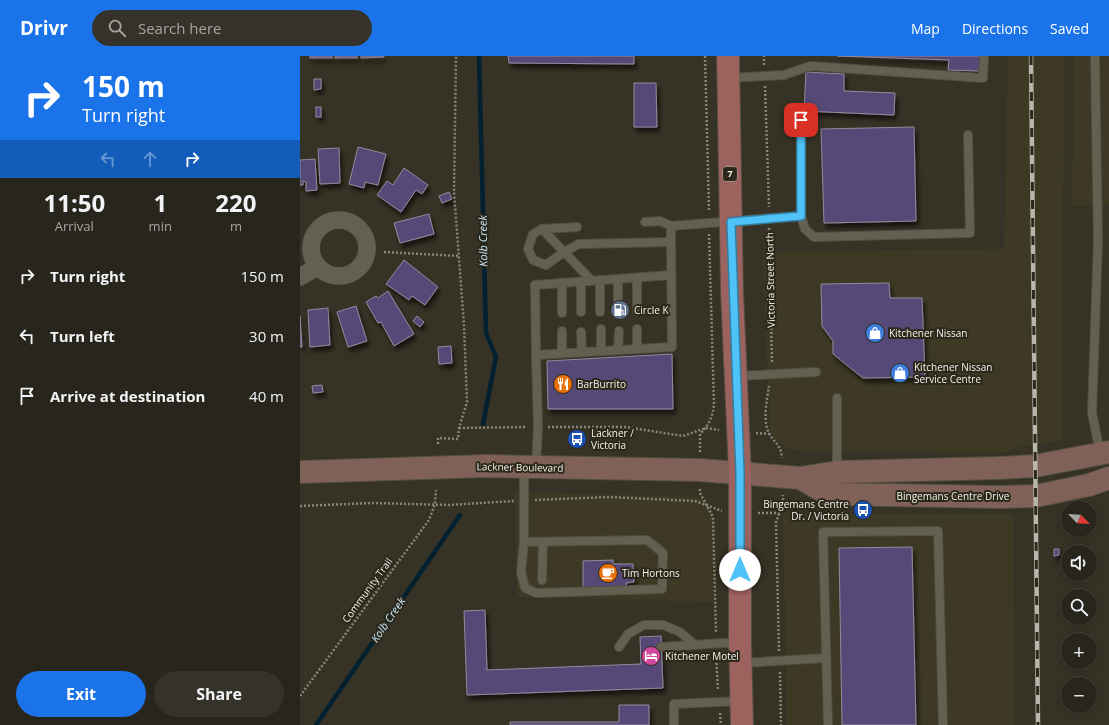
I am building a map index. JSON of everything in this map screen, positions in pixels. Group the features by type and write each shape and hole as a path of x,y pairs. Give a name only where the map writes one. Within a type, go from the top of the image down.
{"main road":[{"name":"7","path":"728,56 731,222 740,473 740,653 742,725"},
{"name":"Bingemans Centre Drive","path":"740,473 800,478 837,472 998,468 1035,466 1105,454"},
{"name":"Lackner Boulevard","path":"300,472 445,467 530,467 700,470 740,473"},
{"name":"Bingemans Centre Drive","path":"800,478 828,494 1000,497 1036,496 1090,485 1109,478"}],"street":[{"path":"300,277 317,266"}],"lane":[{"path":"728,78 784,75 810,66 983,78 984,56"},
{"path":"1094,56 1098,241 1092,413 1105,454"},
{"path":"801,120 801,216 805,229 814,237 970,233 968,134"},
{"path":"645,222 660,221 671,226 801,216"},
{"path":"536,355 672,347 671,226"},
{"path":"577,227 542,229 534,234 528,249 533,260 546,265 564,252 580,244 671,242"},
{"path":"542,229 564,252 596,281 600,312"},
{"path":"524,542 647,540 663,553 662,589 536,593 525,588 522,572 524,501 538,427 534,285 671,276"},
{"path":"637,278 637,311"},
{"path":"618,279 618,312"},
{"path":"580,282 581,312"},
{"path":"562,283 562,313"},
{"path":"601,329 601,351"},
{"path":"637,329 637,349"},
{"path":"618,331 618,350"},
{"path":"562,332 562,354"},
{"path":"581,332 582,352"},
{"path":"736,376 816,372"},
{"path":"837,398 837,472"},
{"path":"828,725 823,532 938,531 942,725"},
{"path":"542,580 543,542"},
{"path":"619,647 628,634 644,625 662,625 680,632 695,645"},
{"path":"662,648 695,645 740,653 826,658"},
{"path":"674,725 674,704 742,701"}],"path":[{"path":"438,444 438,438 458,439 459,428 467,402 454,192 456,56"},
{"name":"Victoria Street North","path":"764,56 772,361 766,412 767,429 772,439 780,447 781,451"},
{"path":"384,252 459,256"},
{"path":"700,434 707,428 713,415 714,404"},
{"path":"459,428 626,427 683,436 707,428"},
{"name":"Community Trail","path":"300,696 429,520 435,504 436,490"},
{"path":"700,493 713,517 715,624"},
{"path":"300,506 372,503 449,505 609,497 695,501 719,511"},
{"path":"778,638 776,522 783,504"},
{"path":"771,514 780,513 788,504"},
{"path":"716,659 718,685"},
{"path":"780,671 781,725"},
{"path":"720,712 721,725"}],"shaded area":[{"path":"1008,56 1064,56 1062,440 1020,447 1003,453 802,451 784,448 770,435 763,252 1004,249"},
{"path":"1074,56 1109,56 1109,205 1072,206"},
{"path":"515,492 706,497 712,512 714,602 517,597"},
{"path":"783,513 1013,514 1015,725 787,725"}],"building":[{"path":"310,56 332,56 332,58 310,58"},
{"path":"335,56 357,56 357,58 335,58"},
{"path":"361,56 384,56 384,57 361,58"},
{"path":"508,56 634,56 634,64 509,63"},
{"path":"837,56 980,56 979,71 948,70 949,60"},
{"path":"806,72 844,74 844,91 895,93 894,115 804,111"},
{"path":"314,79 321,79 321,89 314,90"},
{"path":"634,83 656,83 657,127 634,127"},
{"path":"316,107 321,107 321,117 316,117"},
{"path":"914,127 916,221 824,223 821,129"},
{"path":"358,147 386,154 378,185 365,182 364,188 349,184"},
{"path":"339,148 340,183 320,184 318,149"},
{"path":"315,159 317,190 306,191 306,182 303,181 303,185 300,185 300,160"},
{"path":"404,168 428,185 422,194 416,190 401,212 377,195 387,181 393,185"},
{"path":"449,192 452,199 442,203 439,196"},
{"path":"429,214 434,234 400,243 394,223"},
{"path":"404,260 438,287 425,305 412,296 409,300 386,284"},
{"name":"Kitchener Nissan","path":"889,283 890,298 922,298 925,377 863,378 833,354 833,341 822,326 821,284"},
{"path":"388,291 414,334 394,346 381,322 378,323 366,302 376,296 378,298"},
{"path":"356,306 367,341 348,347 337,312"},
{"path":"328,308 330,345 310,347 308,310"},
{"path":"300,316 302,347 300,347"},
{"path":"417,316 424,322 420,327 413,321"},
{"path":"451,346 452,363 439,364 438,347"},
{"path":"672,354 673,409 548,409 547,361"},
{"path":"322,385 323,392 313,393 312,386"},
{"path":"912,547 916,725 842,725 839,548"},
{"path":"1054,549 1059,549 1059,555 1054,556"},
{"name":"Tim Hortons","path":"613,560 613,564 633,564 634,582 626,583 627,587 583,588 583,561"},
{"name":"Kitchener Motel","path":"485,610 487,670 641,664 640,637 661,636 663,688 467,695 464,611"},
{"path":"619,705 649,705 649,725 510,725 510,722 619,722"}],"waterway":[{"name":"Kolb Creek","path":"479,56 486,333 496,357 483,424"},
{"name":"Kolb Creek","path":"316,725 460,515"}],"railway":[{"path":"1031,56 1038,725"}],"place":[{"name":"Circle K","path":"620,310"},
{"name":"Kitchener Nissan","path":"875,333"},
{"name":"Kitchener Nissan Service Centre","path":"900,373"},
{"name":"BarBurrito","path":"563,384"},
{"name":"Lackner / Victoria","path":"577,439"},
{"name":"Bingemans Centre Dr. / Victoria","path":"863,510"},
{"name":"Tim Hortons","path":"608,573"},
{"name":"Kitchener Motel","path":"651,656"}],"route":[{"path":"740,570 740,473 732,292 731,222 801,216 801,120"}]}
